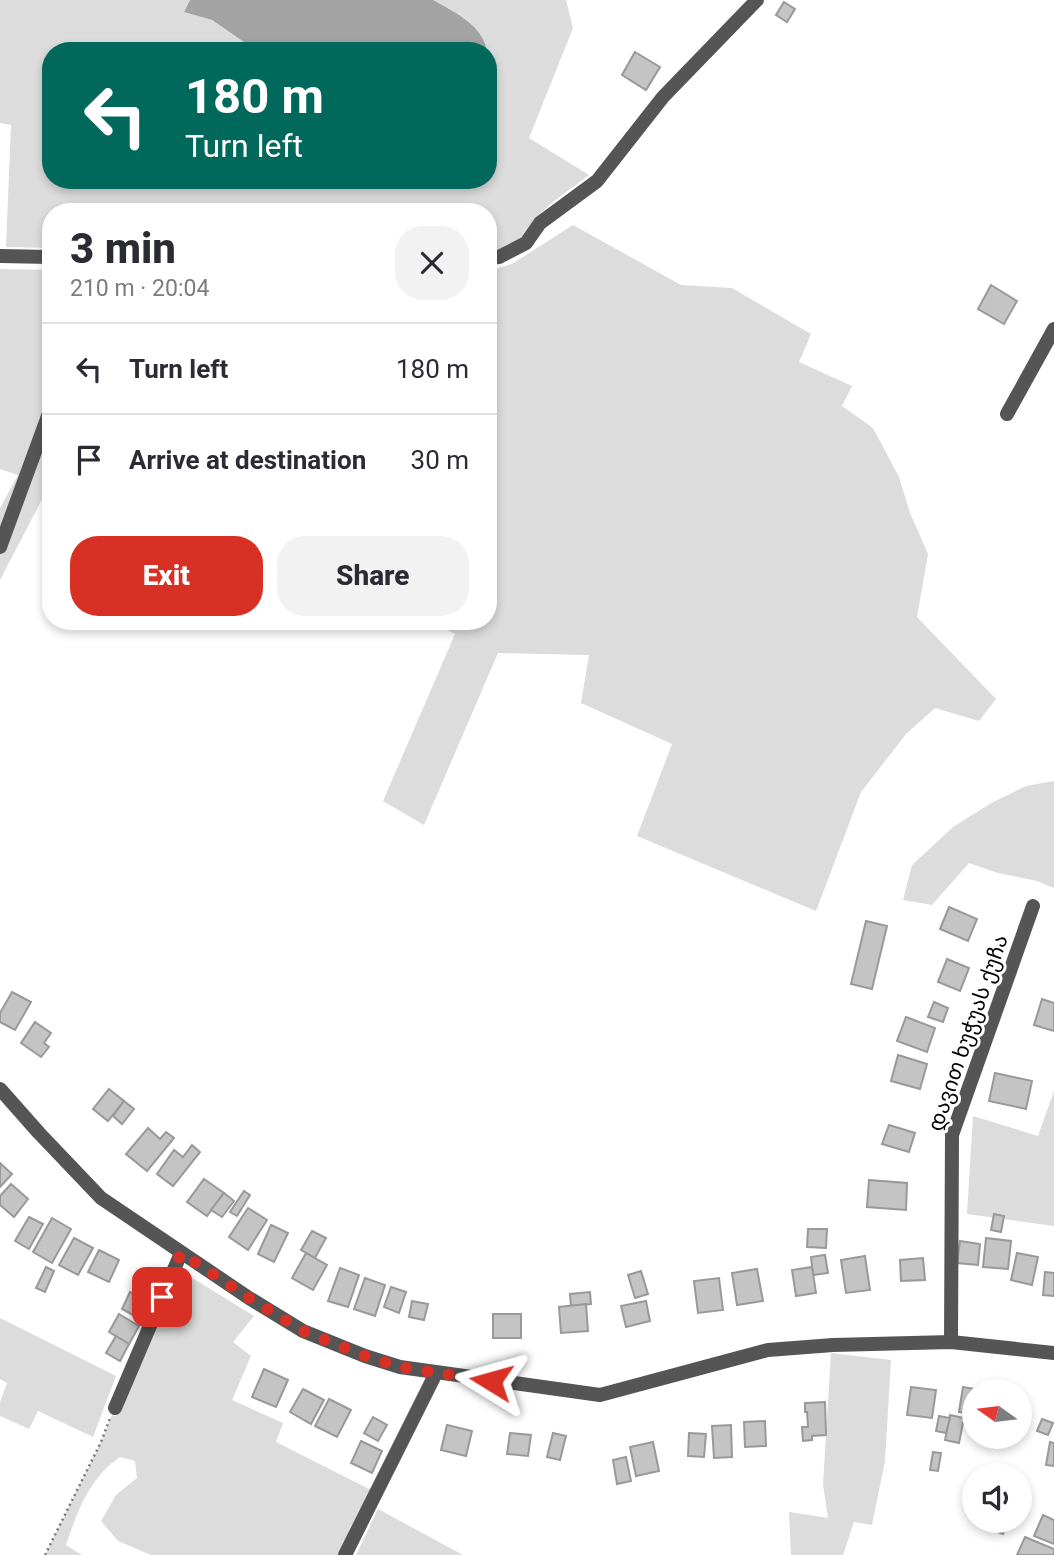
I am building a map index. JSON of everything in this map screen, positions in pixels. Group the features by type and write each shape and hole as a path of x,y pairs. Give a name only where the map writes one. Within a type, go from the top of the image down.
{"street":[{"path":"497,257 526,243 540,223 597,181 663,97 757,0"},
{"path":"0,256 42,257"},
{"path":"1007,414 1054,330"},
{"path":"0,547 42,433"},
{"name":"დავით ხუჭუას ქუჩა","path":"951,1342 952,1135 1033,906"},
{"path":"0,1089 101,1198 249,1298 303,1331 400,1367 600,1395 768,1350 833,1345 951,1342 1054,1353"},
{"path":"114,1408 181,1253"},
{"path":"345,1555 436,1373"}],"path":[{"path":"45,1555 114,1408"}],"shaded area":[{"path":"0,0 190,0 184,12 212,20 244,42 42,42 42,189 497,189 497,42 484,42 474,26 433,0 566,0 573,28 529,138 589,175 545,209 514,244 500,250 497,250 497,203 42,203 42,248 6,247 11,125 0,123"},
{"path":"190,0 433,0 473,26 484,42 244,42 212,20 184,12"},
{"path":"573,225 681,285 732,288 811,334 799,362 852,386 842,406 873,428 899,477 910,513 928,554 917,617 996,699 979,721 935,708 906,734 861,792 816,911 637,836 672,744 581,703 589,655 498,653 424,825 383,801 455,634 447,630 497,630 497,268 512,264"},
{"path":"0,269 42,270 42,499 0,580 0,508 18,475 0,469"},
{"path":"1054,781 1054,888 969,863 932,905 903,900 912,865 953,827 993,802 1026,786"},
{"path":"1054,1091 1054,1226 967,1214 973,1116 1038,1136"},
{"path":"181,1271 254,1316 233,1342 251,1356 232,1400 283,1423 276,1442 373,1491 341,1555 151,1555 118,1541 101,1521 116,1495 137,1478 135,1461 120,1457 100,1475 75,1520 66,1545 82,1555 45,1555 112,1415 116,1416"},
{"path":"0,1318 116,1376 93,1437 38,1411 29,1429 0,1416 0,1402 7,1383 0,1379"},
{"path":"831,1353 891,1360 885,1461 872,1525 854,1522 843,1555 791,1555 789,1512 828,1518 823,1484"},
{"path":"378,1509 463,1555 356,1555"}],"building":[{"path":"784,2 795,9 787,22 776,15"},
{"path":"635,52 660,67 646,90 622,75"},
{"path":"991,285 1017,301 1004,324 978,309"},
{"path":"949,907 977,919 968,941 940,929"},
{"path":"866,921 887,926 872,989 851,984"},
{"path":"947,959 969,968 960,991 938,982"},
{"path":"12,992 31,1002 15,1030 0,1022 0,1013"},
{"path":"1042,999 1054,1003 1054,1031 1034,1025"},
{"path":"934,1002 948,1008 943,1022 928,1017"},
{"path":"906,1017 935,1028 927,1052 897,1041"},
{"path":"35,1022 51,1033 44,1043 49,1047 41,1057 21,1043"},
{"path":"898,1055 927,1064 920,1089 891,1081"},
{"path":"995,1073 1032,1081 1026,1109 989,1101"},
{"path":"109,1089 124,1101 108,1121 93,1109"},
{"path":"124,1101 134,1109 122,1124 113,1116"},
{"path":"889,1125 915,1133 909,1152 882,1144"},
{"path":"148,1128 160,1139 166,1132 174,1138 147,1171 126,1154"},
{"path":"192,1145 200,1152 173,1186 157,1174 174,1150 183,1157"},
{"path":"0,1163 12,1174 0,1187"},
{"path":"204,1179 224,1193 207,1216 187,1202"},
{"path":"869,1180 907,1183 906,1210 867,1207"},
{"path":"11,1184 28,1199 14,1217 0,1205 0,1196"},
{"path":"244,1191 250,1195 237,1216 230,1212"},
{"path":"224,1193 234,1201 222,1217 211,1210"},
{"path":"248,1208 267,1220 248,1250 229,1237"},
{"path":"994,1214 1004,1216 1001,1232 991,1230"},
{"path":"29,1217 43,1224 29,1249 15,1241"},
{"path":"52,1218 71,1229 52,1263 33,1252"},
{"path":"271,1225 288,1233 274,1262 258,1254"},
{"path":"808,1229 827,1229 826,1248 807,1247"},
{"path":"312,1231 326,1238 315,1258 301,1250"},
{"path":"74,1238 93,1248 78,1275 59,1265"},
{"path":"986,1238 1011,1241 1008,1269 983,1267"},
{"path":"960,1241 980,1244 978,1265 957,1263"},
{"path":"99,1250 119,1260 109,1282 88,1272"},
{"path":"306,1253 327,1265 313,1290 292,1278"},
{"path":"1017,1253 1038,1257 1032,1285 1011,1280"},
{"path":"825,1255 828,1273 813,1275 811,1257"},
{"path":"865,1256 870,1290 846,1293 841,1260"},
{"path":"923,1258 925,1280 901,1281 900,1260"},
{"path":"46,1267 54,1271 45,1292 36,1288"},
{"path":"812,1267 816,1293 796,1296 792,1270"},
{"path":"340,1268 359,1275 348,1307 328,1301"},
{"path":"757,1269 763,1301 737,1305 732,1273"},
{"path":"641,1271 648,1294 635,1298 628,1275"},
{"path":"1045,1272 1054,1273 1054,1296 1043,1295"},
{"path":"365,1278 385,1285 375,1316 354,1309"},
{"path":"719,1278 723,1310 698,1313 694,1281"},
{"path":"391,1287 406,1292 399,1313 384,1307"},
{"path":"130,1292 143,1299 135,1316 122,1309"},
{"path":"590,1292 591,1304 571,1306 570,1294"},
{"path":"412,1301 428,1304 424,1320 409,1317"},
{"path":"646,1301 650,1321 626,1327 621,1306"},
{"path":"586,1304 588,1331 561,1333 559,1307"},
{"path":"119,1314 139,1326 129,1344 109,1332"},
{"path":"493,1314 521,1314 521,1338 493,1338"},
{"path":"116,1336 129,1344 120,1361 106,1353"},
{"path":"264,1369 288,1380 276,1407 252,1397"},
{"path":"911,1387 936,1390 932,1418 907,1415"},
{"path":"303,1389 324,1400 311,1424 290,1412"},
{"path":"329,1399 351,1410 337,1437 315,1426"},
{"path":"825,1402 826,1435 812,1436 812,1440 803,1441 802,1427 808,1427 805,1403"},
{"path":"950,1415 962,1418 959,1443 945,1440"},
{"path":"939,1416 950,1418 946,1433 936,1431"},
{"path":"373,1417 387,1425 378,1441 364,1433"},
{"path":"1042,1419 1053,1423 1048,1435 1037,1431"},
{"path":"765,1421 766,1446 745,1447 744,1422"},
{"path":"447,1425 472,1431 466,1456 441,1450"},
{"path":"731,1425 732,1457 714,1458 712,1426"},
{"path":"510,1433 531,1435 528,1456 507,1454"},
{"path":"553,1433 566,1436 560,1460 547,1457"},
{"path":"689,1433 706,1434 704,1457 688,1456"},
{"path":"361,1441 382,1451 372,1473 351,1463"},
{"path":"653,1442 659,1471 636,1476 630,1447"},
{"path":"1050,1442 1054,1443 1054,1466 1046,1465"},
{"path":"933,1452 941,1453 938,1471 930,1470"},
{"path":"626,1457 631,1481 617,1484 613,1460"},
{"path":"1043,1515 1054,1520 1054,1544 1034,1536"},
{"path":"1025,1537 1054,1549 1054,1555 1017,1555"}],"route":[{"path":"162,1297 181,1253 303,1331 400,1367 491,1381"}]}
